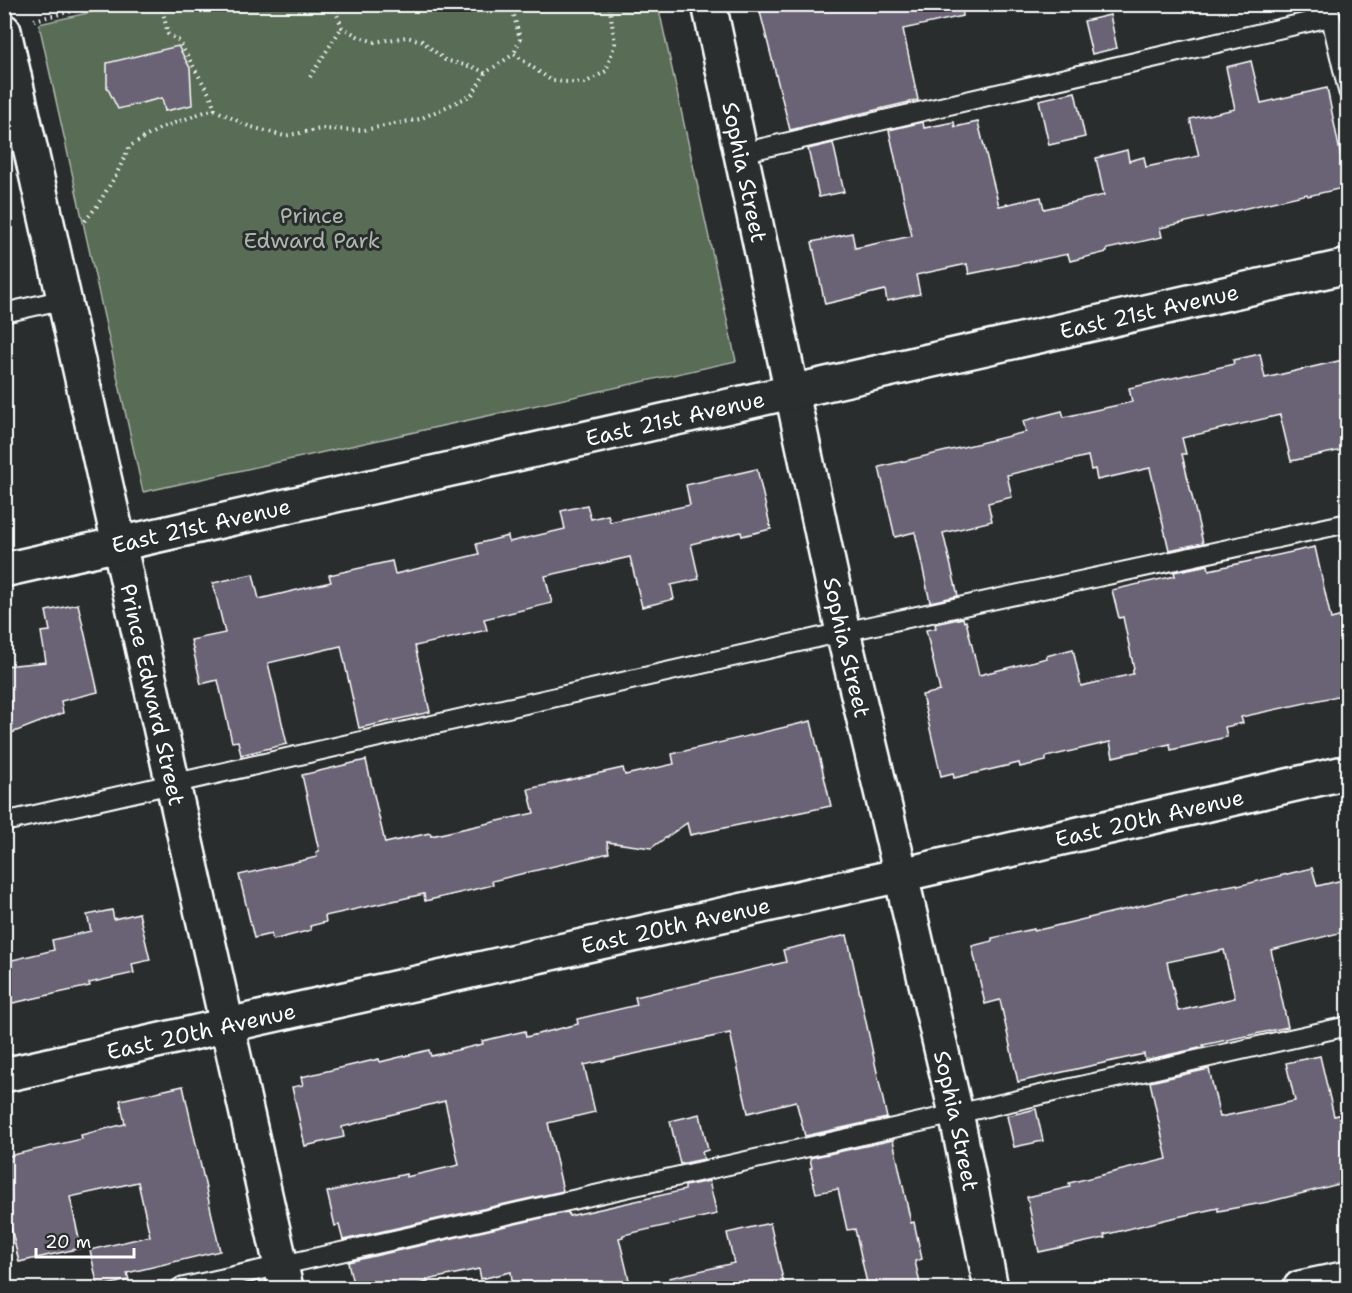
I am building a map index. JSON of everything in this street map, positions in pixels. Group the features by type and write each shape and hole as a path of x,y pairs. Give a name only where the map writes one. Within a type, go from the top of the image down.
{"street":[{"name":"Sophia Street","path":"709,4 843,632 956,1113 991,1288"},
{"name":"Prince Edward Street","path":"15,26 8,67 65,299 283,1277"},
{"name":"East 21st Avenue","path":"4,570 1347,266"},
{"name":"East 20th Avenue","path":"4,1075 901,875 1347,772"},
{"path":"1300,1288 1347,1278"}],"lane":[{"path":"741,153 1329,10 1347,91"},
{"path":"4,313 65,299"},
{"path":"4,822 843,632 1347,523"},
{"path":"180,1288 283,1277 956,1113 1347,1026"}],"path":[{"path":"15,26 102,4"},
{"path":"161,4 168,34 178,40 211,97 215,110"},
{"path":"333,4 342,27 359,37 375,42 407,37 422,41 445,60 476,68 485,73"},
{"path":"85,221 106,190 130,146 160,128 215,110 248,126 284,136 321,129 364,129 420,119 472,95 485,73 514,54 520,39 511,4"},
{"path":"514,54 552,81 585,83 606,71 615,43 609,4"},
{"path":"310,77 342,27"}],"green space":[{"name":"Prince Edward Park","path":"127,4 658,5 736,361 143,492 39,24"}],"building":[{"path":"758,4 962,4 963,16 903,29 918,100 790,130"},
{"path":"1110,15 1117,48 1092,54 1084,21"},
{"path":"178,46 190,68 192,105 165,111 162,98 118,109 107,87 107,63"},
{"path":"1251,61 1261,103 1327,88 1347,187 1160,228 1162,237 1107,249 1107,252 1070,261 1068,254 969,274 967,264 916,275 920,294 887,301 885,290 825,304 812,242 852,233 855,248 912,236 889,130 923,122 924,128 954,122 955,127 978,122 999,206 1041,197 1044,209 1104,195 1096,158 1127,150 1129,161 1144,157 1146,167 1199,156 1190,119 1235,109 1226,67"},
{"path":"1075,92 1085,137 1049,145 1039,100"},
{"path":"833,143 844,192 819,197 808,149"},
{"path":"1260,354 1265,378 1347,359 1347,449 1291,461 1280,415 1182,438 1186,454 1182,454 1203,543 1169,550 1150,468 1097,480 1095,469 1091,470 1088,456 1007,475 1012,497 988,503 992,521 943,533 958,596 930,602 915,532 895,537 879,467 1026,432 1023,421 1062,411 1064,417 1132,402 1129,388 1234,364 1233,360"},
{"path":"757,469 771,529 742,536 741,532 691,544 699,579 671,585 674,599 642,607 630,557 545,576 552,603 484,619 487,630 415,646 430,712 359,728 341,646 268,663 287,744 241,755 238,741 232,742 218,680 201,684 191,640 225,633 213,583 253,574 259,599 331,582 329,575 392,561 395,574 479,554 476,544 508,536 509,542 565,529 561,511 587,505 591,519 608,515 610,522 690,505 686,485"},
{"path":"1315,547 1331,619 1342,616 1347,638 1347,694 1241,717 1243,723 1225,727 1227,737 1171,750 1170,744 1113,757 1110,742 1046,757 1046,761 1020,767 1019,763 954,778 953,773 941,776 922,695 940,691 926,630 936,628 935,624 963,618 964,622 966,621 979,675 1073,649 1081,686 1133,674 1134,669 1123,617 1119,618 1112,590 1175,576 1174,572 1208,565 1209,570"},
{"path":"78,604 98,692 61,701 63,713 4,736 4,666 46,662 41,632 50,631 46,611"},
{"path":"811,721 831,806 690,835 687,823 651,848 607,842 609,853 492,881 493,885 425,901 424,894 325,916 326,922 310,926 311,930 273,940 271,934 254,938 239,875 317,857 316,852 319,851 302,775 366,760 385,843 430,833 431,836 534,813 528,789 623,768 625,775 674,764 672,754"},
{"path":"1312,868 1317,886 1347,879 1347,931 1271,950 1288,1027 1145,1060 1144,1054 1018,1082 1000,1000 985,1004 972,946 992,941 992,938 1034,929 1034,931 1211,889 1237,884 1238,886","holes":["1224,950 1235,998 1178,1011 1167,962"]},
{"path":"112,910 114,919 139,913 150,960 132,964 134,973 89,983 90,986 4,1005 4,962 54,950 52,940 91,931 87,915"},
{"path":"847,935 887,1118 805,1136 796,1101 748,1113 730,1033 584,1065 595,1112 548,1123 563,1191 343,1240 339,1225 335,1226 327,1192 406,1174 406,1177 459,1165 445,1101 342,1127 344,1137 305,1146 292,1087 303,1085 301,1077 429,1050 431,1056 525,1031 526,1037 578,1024 577,1019 637,1005 635,997 786,962 783,950"},
{"path":"1320,1056 1334,1116 1347,1113 1347,1182 1268,1202 1218,1211 1218,1208 1168,1219 1104,1235 1105,1238 1039,1252 1027,1197 1070,1187 1069,1183 1167,1159 1150,1082 1209,1069 1220,1117 1295,1101 1286,1063"},
{"path":"183,1086 220,1251 127,1273 129,1280 98,1287 90,1250 150,1236 138,1182 70,1197 81,1248 19,1262 4,1197 4,1157 82,1139 81,1135 125,1124 120,1100"},
{"path":"1036,1109 1043,1141 1014,1147 1007,1116"},
{"path":"700,1114 708,1150 702,1152 704,1159 680,1164 670,1121"},
{"path":"893,1140 911,1223 914,1222 922,1259 915,1261 921,1288 868,1288 855,1229 847,1230 838,1189 816,1193 810,1168 812,1168 810,1158"},
{"path":"709,1181 717,1214 623,1235 619,1238 631,1288 513,1288 511,1272 481,1279 479,1269 402,1288 354,1288 348,1262 568,1212 569,1216 685,1190 685,1186"},
{"path":"770,1223 785,1288 671,1288 669,1278 734,1263 727,1233"}]}
